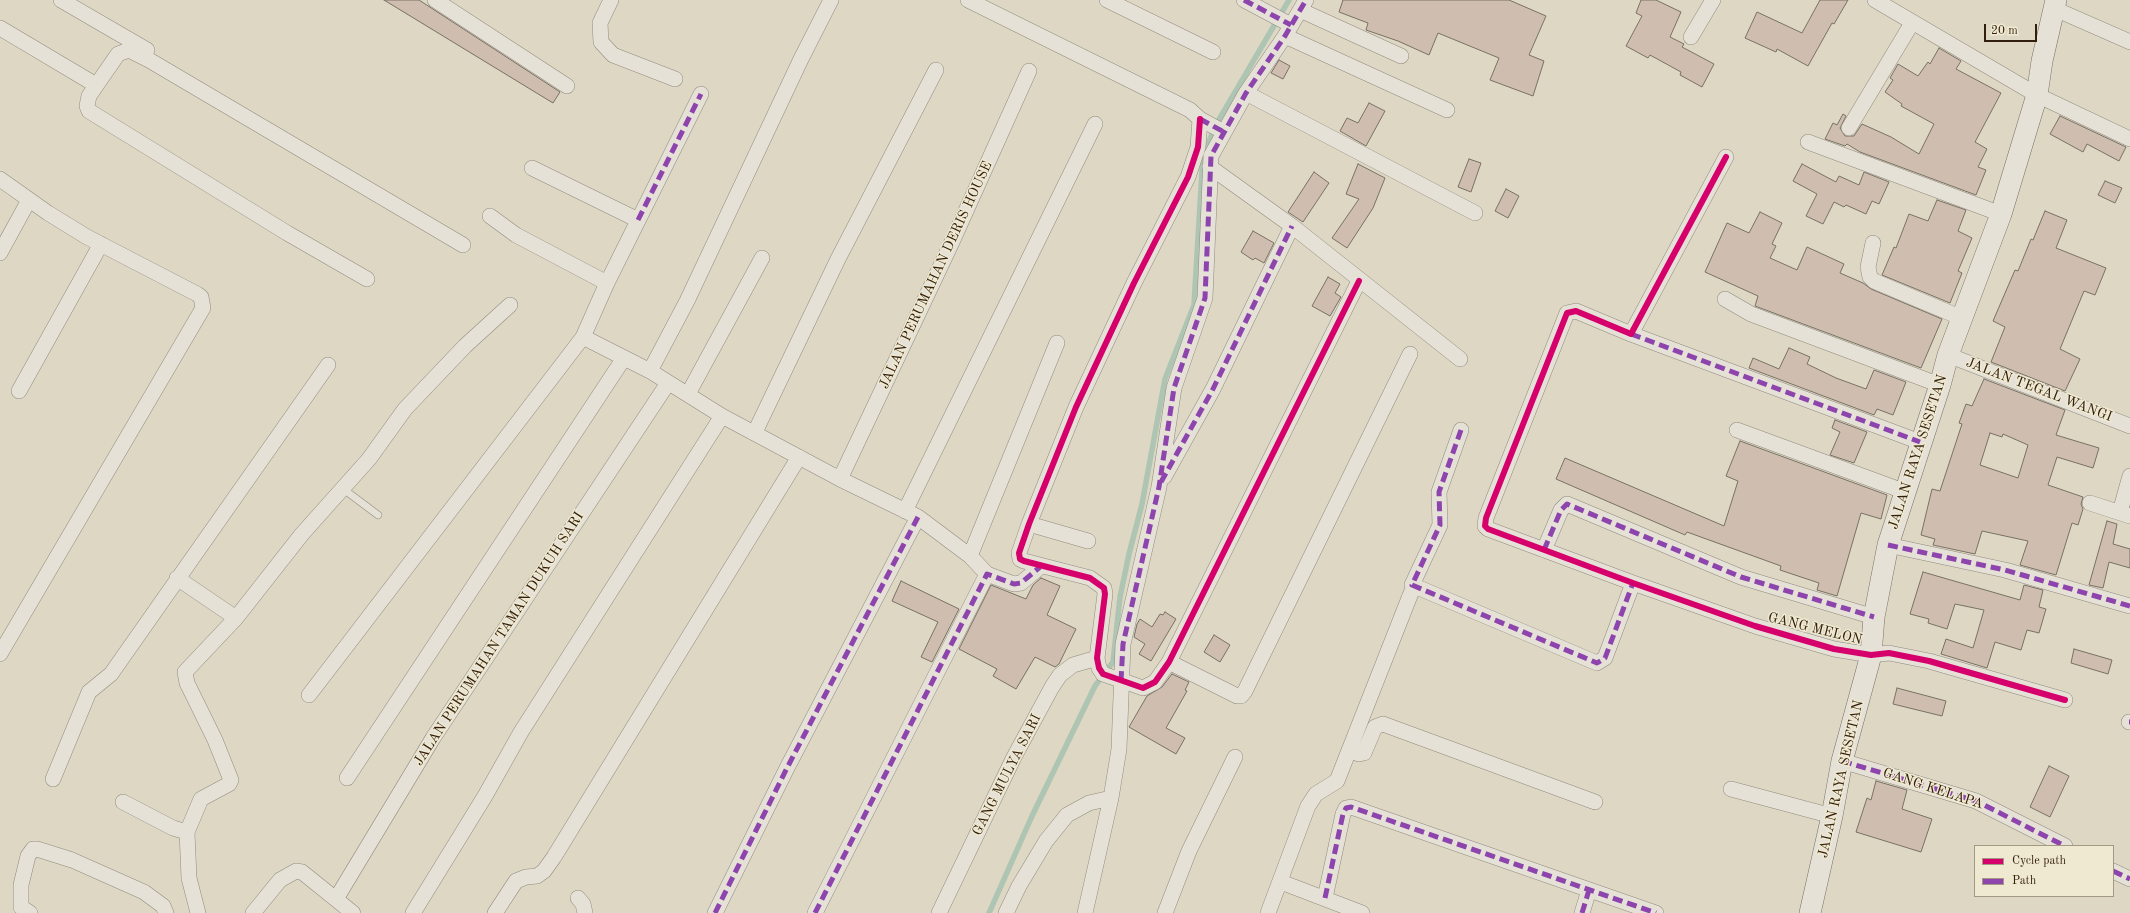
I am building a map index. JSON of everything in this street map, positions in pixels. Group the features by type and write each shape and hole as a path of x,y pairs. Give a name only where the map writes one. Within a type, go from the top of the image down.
{"main road":[{"name":"JALAN RAYA SESETAN","path":"1810,913 1832,816 1842,761 1871,655 1874,617 1888,545 1906,492 1920,442 1940,385 1948,355 2001,214 2037,95 2042,61 2055,4"}],"street":[{"path":"61,0 189,75"},
{"path":"435,0 567,86"},
{"path":"611,0 600,23 601,42 613,55 674,79"},
{"path":"650,371 687,301 801,59 831,0"},
{"path":"968,0 1190,110 1202,120 1223,132"},
{"path":"1107,0 1213,52"},
{"path":"1244,0 1284,24 1447,110"},
{"path":"1690,37 1713,0"},
{"path":"1875,0 2037,95 2130,139"},
{"path":"2055,4 2130,42"},
{"path":"1085,913 1111,798 1118,749 1119,680 1123,644 1158,487 1174,388 1205,298 1211,156 1284,24 1303,5 1401,56"},
{"path":"1849,128 1912,23"},
{"path":"0,28 96,84"},
{"path":"367,280 280,229 92,114 87,106 89,96 118,54 129,50 149,60 464,245"},
{"path":"755,432 838,259 936,70"},
{"name":"JALAN PERUMAHAN DERIS HOUSE","path":"840,479 952,242 1029,71"},
{"path":"1246,93 1475,213"},
{"path":"309,695 583,337 607,283 701,94"},
{"path":"1202,120 1198,147 1188,177 1134,283 1076,407 1029,524 1019,553 1020,559 1040,566 1090,578 1104,588 1105,594 1097,658 1099,668 1103,674 1137,687 1148,687 1154,682 1168,662 1359,281"},
{"path":"715,913 912,514 1095,124"},
{"path":"1808,142 2001,214"},
{"path":"1631,334 1726,157"},
{"path":"1210,167 1292,226 1359,281 1460,359"},
{"path":"532,168 638,220"},
{"path":"0,179 48,213 101,244 197,294 201,297 203,308 0,654"},
{"path":"0,253 29,200"},
{"path":"490,216 516,234 607,283"},
{"path":"1158,487 1213,389 1292,226"},
{"path":"1873,243 1868,267 1870,277 1874,281 1962,318"},
{"path":"19,392 101,244"},
{"path":"688,394 762,258"},
{"path":"1726,299 1751,314 1940,385"},
{"path":"198,913 189,878 187,832 201,799 229,784 231,780 215,740 187,683 185,672 236,618 341,488 368,459 405,409 434,378 510,305"},
{"name":"GANG MELON","path":"1920,442 1631,334 1576,311 1569,312 1566,316 1485,522 1485,526 1488,529 1544,550 1755,626 1834,649 1871,655 1889,652 1929,661 2064,700"},
{"path":"583,337 650,371 722,416 755,432 840,479 912,514 970,556 987,574 1014,584 1021,583 1040,566"},
{"path":"970,556 1057,343"},
{"path":"1168,662 1236,696 1241,696 1245,691 1410,354"},
{"name":"JALAN TEGAL WANGI","path":"1948,355 2130,426"},
{"path":"347,778 624,358"},
{"path":"53,779 89,692 111,674 328,365"},
{"name":"JALAN PERUMAHAN TAMAN DUKUH SARI","path":"336,899 433,738 668,383"},
{"path":"413,913 485,796 521,732 722,416"},
{"path":"1461,430 1439,492 1440,525 1412,585 1597,664 1604,658 1634,583"},
{"path":"1737,430 1906,492"},
{"path":"495,913 516,881 526,877 537,876 544,871 554,858 799,457"},
{"path":"2090,504 2125,514 2130,476"},
{"path":"1544,550 1562,510 1567,504 1741,577 1874,617"},
{"path":"1029,524 1088,541"},
{"path":"1888,545 2005,570 2130,606"},
{"path":"815,913 987,574"},
{"path":"177,578 236,618"},
{"path":"1268,913 1281,882 1308,806 1316,794 1337,781 1411,593"},
{"name":"GANG MULYA SARI","path":"939,913 1014,757 1052,687 1060,675 1074,665 1097,658"},
{"path":"1349,750 1359,754 1364,753 1375,727 1378,724 1383,724 1595,802"},
{"path":"1165,913 1189,851 1235,757"},
{"name":"GANG KELAPA","path":"1842,761 1976,801 2063,845"},
{"path":"1731,789 1832,816"},
{"path":"1006,913 1019,886 1038,854 1066,815 1089,803 1111,798"},
{"path":"123,802 173,828 187,832"},
{"path":"1325,898 1343,814 1346,808 1351,807 1656,913"},
{"path":"30,913 21,907 21,885 28,856 33,850 38,849 72,860 144,892 163,906 166,913"},
{"path":"253,913 280,880 296,871 302,872 353,913"},
{"path":"2114,871 2130,879"},
{"path":"1281,882 1362,913"},
{"path":"1582,913 1590,890"},
{"path":"578,898 583,904 585,913"}],"lane":[{"path":"341,488 378,516"}],"building":[{"path":"384,0 419,0 560,92 553,103"},
{"path":"1343,0 1509,0 1546,16 1529,55 1544,61 1533,96 1490,80 1499,58 1438,33 1429,55 1398,41 1366,30 1368,23 1339,12"},
{"path":"1641,0 1656,0 1681,12 1670,37 1684,44 1682,47 1714,64 1702,87 1680,75 1681,72 1650,55 1648,58 1626,46 1642,16 1636,13"},
{"path":"1820,0 1848,0 1834,24 1832,23 1808,66 1777,49 1776,52 1745,38 1757,12 1802,33"},
{"path":"1939,48 1961,61 1956,69 2001,93 1975,142 1987,149 1978,167 1986,170 1976,195 1860,152 1847,144 1845,146 1825,139 1833,123 1837,125 1843,114 1846,116 1840,128 1845,136 1854,136 1862,124 1891,137 1919,154 1934,124 1901,106 1902,104 1885,92 1893,80 1890,78 1898,64 1918,76 1928,62 1930,64"},
{"path":"1279,60 1290,66 1283,79 1271,73"},
{"path":"1369,103 1385,111 1366,146 1340,131 1347,118 1358,123"},
{"path":"2060,116 2126,147 2119,161 2087,144 2083,152 2050,134"},
{"path":"1469,159 1481,163 1471,192 1458,187"},
{"path":"1358,164 1385,178 1373,208 1347,248 1332,238 1359,199 1346,194"},
{"path":"1802,164 1836,182 1839,176 1859,185 1864,172 1889,182 1879,204 1872,201 1866,214 1846,205 1844,207 1834,202 1823,224 1806,216 1817,194 1793,181"},
{"path":"1314,172 1329,183 1303,222 1288,212"},
{"path":"2105,181 2122,188 2115,203 2098,195"},
{"path":"1506,189 1519,196 1508,218 1495,211"},
{"path":"1937,200 1966,210 1958,231 1972,238 1958,271 1962,273 1950,303 1882,275 1894,247 1896,248 1909,214 1928,221"},
{"path":"2045,211 2067,220 2056,248 2106,268 2095,295 2084,291 2060,349 2080,359 2065,391 1991,362 2005,327 1993,321 2015,270 2018,271 2031,239 2033,240"},
{"path":"1760,212 1782,223 1772,244 1776,246 1770,258 1797,270 1807,247 1844,264 1840,273 1863,283 1871,289 1942,319 1921,368 1755,306 1758,296 1705,272 1727,223 1749,233"},
{"path":"1253,231 1274,243 1264,263 1255,258 1253,260 1241,252"},
{"path":"1328,277 1340,284 1335,293 1341,297 1330,316 1312,306"},
{"path":"1789,348 1810,357 1807,364 1836,378 1866,389 1874,370 1906,382 1893,415 1877,409 1874,415 1749,368 1753,358 1779,369"},
{"path":"1984,379 2065,410 2056,435 2099,448 2093,468 2057,457 2048,485 2083,497 2081,504 2083,509 2078,525 2072,523 2056,575 2020,565 2028,541 1982,531 1975,554 1933,545 1935,539 1921,535 1932,489 1940,491 1962,424 1959,423 1966,404 1972,406","holes":["1990,433 2002,437 2003,434 2028,445 2018,478 1980,465"]},
{"path":"1835,420 1867,432 1854,463 1830,455 1840,432 1832,428"},
{"path":"1740,441 1887,495 1881,519 1861,513 1837,596 1817,590 1819,583 1780,570 1781,566 1687,532 1685,535 1556,479 1565,458 1724,526 1738,481 1726,476"},
{"path":"2107,521 2117,524 2113,544 2130,549 2130,568 2109,562 2103,588 2089,585"},
{"path":"1923,572 2020,600 2024,585 2043,590 2039,607 2046,609 2039,633 2027,630 2021,650 1995,642 1987,668 1941,654 1946,639 1973,648 1984,610 1955,604 1947,629 1928,623 1929,619 1910,614"},
{"path":"1041,578 1060,586 1047,615 1076,629 1059,664 1055,667 1035,657 1016,689 993,676 997,669 959,649 991,585 1026,599 1033,585"},
{"path":"901,581 959,609 932,662 921,657 938,622 892,601"},
{"path":"1165,612 1176,619 1151,661 1139,654 1145,644 1134,637 1137,624 1140,619 1152,627 1160,614 1163,615"},
{"path":"1214,635 1230,645 1220,662 1204,652"},
{"path":"2074,649 2112,660 2108,674 2071,663"},
{"path":"1172,674 1189,682 1185,690 1187,691 1166,728 1185,738 1176,754 1129,727 1147,696 1162,687"},
{"path":"1897,688 1946,701 1942,716 1893,704"},
{"path":"2049,766 2069,776 2050,817 2030,807"},
{"path":"1876,781 1907,790 1902,809 1932,819 1921,852 1856,832 1867,798 1871,800"}],"waterway":[{"path":"989,913 1032,816 1095,686 1113,662 1120,597 1142,504 1165,379 1194,305 1203,155 1217,123 1289,0"}],"marked path":[{"path":"1244,0 1291,25"},
{"path":"1121,681 1123,644 1159,487 1174,388 1205,298 1211,156 1246,93 1285,36 1306,0"},
{"path":"638,220 701,94"},
{"path":"1200,119 1224,132"},
{"path":"1161,482 1213,389 1292,226"},
{"path":"1631,334 1920,442"},
{"path":"1461,430 1439,492 1440,525 1412,585 1597,663 1605,658 1633,583"},
{"path":"1544,550 1561,510 1567,504 1741,577 1874,617"},
{"path":"715,913 787,768 918,517"},
{"path":"1888,545 2005,570 2130,606"},
{"path":"815,913 987,574 1014,584 1021,583 1040,567"},
{"path":"1842,761 1976,801 2063,845"},
{"path":"1325,898 1343,814 1346,808 1351,807 1656,913"},
{"path":"2114,871 2130,879"},
{"path":"1582,913 1589,890"}],"cycle path":[{"path":"1200,119 1198,147 1188,177 1134,283 1076,407 1029,524 1019,553 1020,559 1024,561 1090,578 1104,588 1105,594 1097,658 1099,668 1103,674 1143,688 1155,682 1169,662 1359,281"},
{"path":"1726,157 1631,334 1576,311 1567,313 1486,518 1485,526 1488,529 1633,583 1755,626 1834,649 1871,655 1889,653 1929,661 2065,700"}]}
